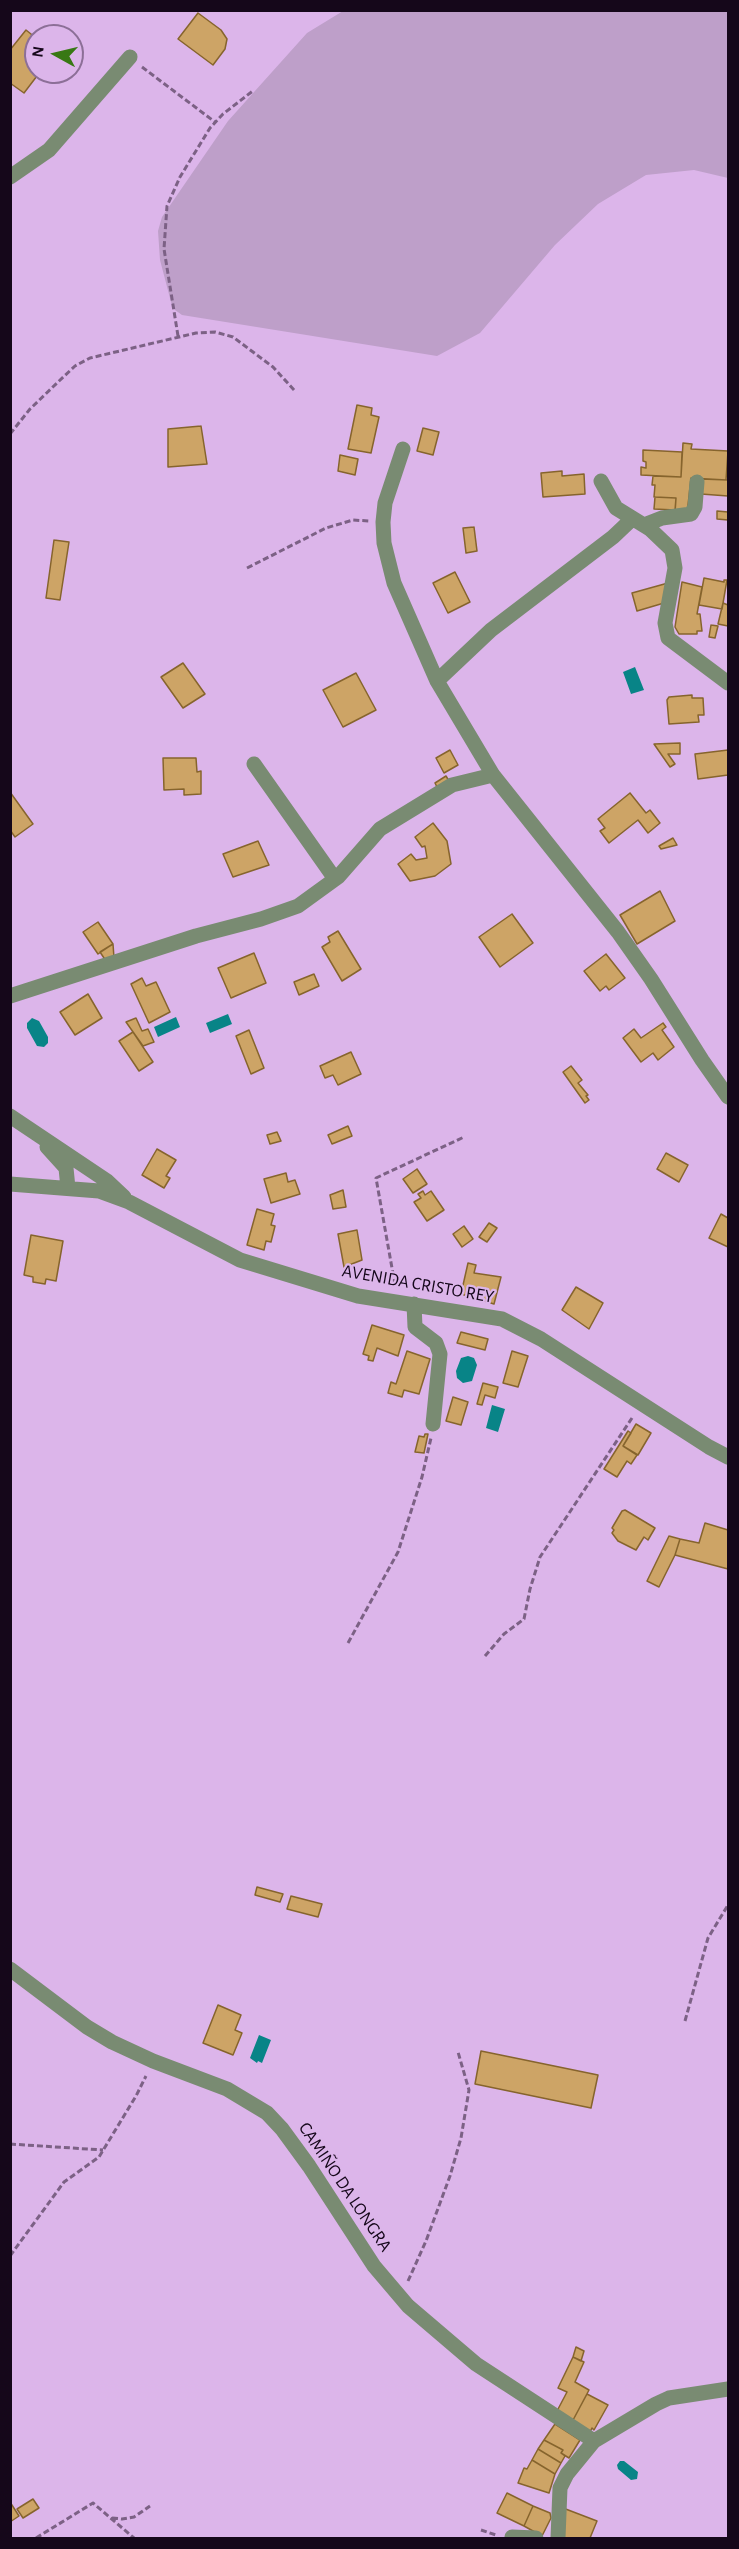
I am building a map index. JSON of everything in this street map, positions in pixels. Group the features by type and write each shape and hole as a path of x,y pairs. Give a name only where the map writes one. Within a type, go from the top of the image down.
{"street":[{"path":"10,177 49,150 130,57"},
{"path":"403,449 385,503 384,543 394,583 438,681 493,775 618,932 729,1097"},
{"path":"601,482 616,508 669,544 674,557 673,581 665,633 672,641 729,683"},
{"path":"438,681 491,630 594,551 638,522 692,514 695,507 697,482"},
{"path":"254,764 336,879"},
{"path":"10,996 196,936 261,919 292,908 320,892 336,879 380,829 452,785 493,775"},
{"path":"10,1116 107,1181 129,1202"},
{"path":"32,1130 66,1168 68,1188"},
{"name":"AVENIDA CRISTO REY","path":"10,1184 99,1191 129,1202 240,1260 343,1292 502,1319 522,1327 729,1457"},
{"path":"414,1304 415,1327 436,1343 440,1354 433,1424"},
{"name":"CAMIÑO DA LONGRA","path":"10,1969 112,2042 153,2061 227,2089 275,2119 309,2166 358,2244 398,2295 441,2336 476,2364 594,2442"},
{"path":"558,2538 560,2488 567,2474 594,2442 669,2398 729,2389"},
{"path":"512,2537 536,2538"}],"path":[{"path":"130,57 215,122"},
{"path":"178,336 164,249 165,216 173,190 215,122 254,90"},
{"path":"10,434 30,409 75,366 97,355 178,336 215,332 233,337 273,367 295,391"},
{"path":"247,568 340,523 353,520 383,522"},
{"path":"394,1301 394,1273 376,1178 464,1137"},
{"path":"485,1656 504,1634 524,1619 540,1557 597,1474 640,1403"},
{"path":"348,1643 398,1552 422,1477 433,1424"},
{"path":"685,2021 708,1938 729,1905"},
{"path":"398,2295 420,2257 450,2176 460,2138 469,2090 458,2052"},
{"path":"10,2256 64,2182 91,2165 103,2150 136,2096 153,2061"},
{"path":"10,2144 103,2150"},
{"path":"36,2538 93,2503 134,2538"},
{"path":"110,2517 122,2519 134,2517 150,2506"}],"shaded area":[{"path":"343,11 728,11 728,178 694,170 646,175 598,204 555,245 480,333 437,356 182,315 175,310 171,302 160,260 158,231 162,217 228,121 307,33"},
{"path":"635,667 644,690 631,694 623,672"},
{"path":"228,1014 232,1024 210,1033 206,1023"},
{"path":"176,1017 180,1027 158,1037 154,1027"},
{"path":"32,1018 39,1021 48,1037 48,1043 44,1047 37,1046 27,1028 27,1023"},
{"path":"468,1356 474,1358 477,1365 472,1381 463,1383 457,1378 456,1371 461,1358"},
{"path":"492,1405 505,1409 498,1432 486,1428"},
{"path":"259,2035 271,2040 262,2063 258,2061 257,2063 250,2058"},
{"path":"620,2461 624,2461 638,2472 637,2479 631,2480 618,2469 617,2465"}],"building":[{"path":"198,13 221,30 227,39 225,49 213,65 178,39"},
{"path":"24,32 24,84 31,84 24,93 10,83 10,50"},
{"path":"357,405 372,408 371,415 379,417 371,453 348,449"},
{"path":"201,426 207,464 168,467 168,429"},
{"path":"423,428 439,432 433,455 417,451"},
{"path":"683,443 692,444 691,449 728,451 726,480 691,478 687,514 675,513 676,498 654,497 655,485 652,485 653,476 681,477"},
{"path":"643,450 682,452 681,477 641,475 641,467 646,468 646,462 643,461"},
{"path":"340,455 358,459 355,475 338,471"},
{"path":"562,471 562,476 584,474 585,494 543,497 541,473"},
{"path":"701,479 728,480 728,496 701,494"},
{"path":"655,497 676,498 675,510 654,509"},
{"path":"717,511 728,512 728,520 717,519"},
{"path":"474,527 477,551 466,553 463,528"},
{"path":"54,540 69,542 60,600 46,598"},
{"path":"455,572 470,602 448,613 433,583"},
{"path":"704,578 724,582 727,580 722,609 699,605"},
{"path":"682,582 702,587 697,614 700,614 702,631 697,631 697,634 679,634 675,627"},
{"path":"668,583 664,603 637,611 632,593"},
{"path":"723,603 728,605 728,626 718,624"},
{"path":"711,625 718,626 715,638 709,637"},
{"path":"183,663 205,694 183,708 161,677"},
{"path":"356,673 376,710 343,727 323,690"},
{"path":"692,695 692,698 703,698 704,715 698,715 699,722 669,724 667,700 669,697"},
{"path":"680,743 680,754 668,754 675,764 670,767 654,744"},
{"path":"450,750 458,765 444,773 436,758"},
{"path":"728,750 728,775 698,779 695,754"},
{"path":"163,758 196,758 197,772 201,771 201,794 184,795 184,789 164,790"},
{"path":"446,776 449,781 437,787 435,783"},
{"path":"10,792 33,824 15,837 10,830"},
{"path":"630,793 646,813 650,810 660,823 648,833 638,820 609,843 600,831 605,828 598,819"},
{"path":"433,823 447,841 451,864 435,876 410,881 398,864 411,854 416,860 427,858 425,846 422,847 415,837"},
{"path":"673,838 677,845 661,849 659,846"},
{"path":"258,841 269,865 233,877 223,854"},
{"path":"660,891 675,921 637,944 620,915"},
{"path":"512,914 533,943 500,967 479,937"},
{"path":"98,922 113,944 98,954 83,932"},
{"path":"338,931 361,969 342,981 322,947 330,942 328,937"},
{"path":"113,944 114,958 106,961 100,952"},
{"path":"254,953 266,983 231,998 218,968"},
{"path":"606,954 625,978 609,990 606,986 600,991 584,971"},
{"path":"314,974 319,986 299,995 294,982"},
{"path":"142,978 146,986 156,982 170,1012 149,1023 131,984"},
{"path":"88,994 102,1018 75,1035 60,1012"},
{"path":"136,1018 142,1031 148,1029 154,1042 143,1046 126,1022"},
{"path":"663,1023 666,1027 662,1030 674,1047 658,1060 653,1053 641,1062 623,1038 634,1029 641,1038"},
{"path":"249,1030 264,1068 251,1074 236,1036"},
{"path":"133,1032 153,1062 139,1071 119,1041"},
{"path":"351,1052 361,1074 338,1085 333,1075 325,1078 320,1066"},
{"path":"571,1066 582,1080 578,1083 588,1095 586,1096 589,1100 585,1103 563,1072"},
{"path":"348,1126 352,1136 332,1144 328,1135"},
{"path":"277,1132 281,1141 270,1144 267,1135"},
{"path":"157,1149 176,1160 166,1176 170,1178 164,1188 142,1175"},
{"path":"666,1153 688,1165 679,1182 657,1169"},
{"path":"417,1169 427,1184 413,1193 403,1179"},
{"path":"286,1173 288,1182 295,1180 300,1194 271,1203 264,1179"},
{"path":"343,1190 346,1207 333,1209 330,1195"},
{"path":"423,1191 425,1195 431,1191 444,1210 427,1221 414,1202 421,1198 418,1194"},
{"path":"257,1209 274,1214 271,1225 275,1226 271,1242 266,1241 264,1250 247,1245"},
{"path":"721,1214 728,1218 728,1247 709,1238"},
{"path":"489,1223 497,1228 487,1242 479,1237"},
{"path":"464,1226 473,1239 462,1247 453,1234"},
{"path":"357,1230 362,1260 344,1267 338,1234"},
{"path":"31,1235 63,1241 56,1281 46,1279 45,1284 33,1282 33,1277 24,1275"},
{"path":"468,1263 476,1265 474,1273 501,1277 494,1304 461,1294"},
{"path":"576,1287 603,1303 589,1329 562,1310"},
{"path":"372,1325 404,1335 398,1356 377,1348 373,1361 368,1360 369,1356 363,1354"},
{"path":"461,1332 488,1339 485,1350 457,1343"},
{"path":"407,1351 430,1359 419,1394 404,1390 402,1397 388,1393 391,1382 396,1384"},
{"path":"512,1351 528,1356 518,1387 503,1383"},
{"path":"483,1383 498,1387 495,1398 485,1395 482,1405 477,1404"},
{"path":"453,1397 468,1402 461,1425 446,1421"},
{"path":"636,1424 651,1433 638,1455 623,1446"},
{"path":"628,1431 631,1433 623,1446 637,1455 631,1464 627,1461 617,1477 604,1469"},
{"path":"428,1434 424,1453 415,1452 419,1436 424,1437"},
{"path":"625,1510 655,1528 648,1540 644,1537 636,1550 618,1541 612,1533 614,1530 612,1528 622,1511"},
{"path":"705,1523 728,1530 728,1569 675,1555 680,1539 699,1543"},
{"path":"669,1536 680,1539 675,1555 659,1587 647,1581"},
{"path":"257,1887 283,1894 280,1902 255,1895"},
{"path":"291,1896 322,1904 318,1917 287,1909"},
{"path":"218,2005 241,2015 235,2030 242,2033 233,2055 203,2043"},
{"path":"481,2051 598,2075 591,2108 475,2084"},
{"path":"576,2347 584,2351 581,2361 573,2357"},
{"path":"573,2357 584,2362 575,2382 589,2390 572,2422 557,2411 567,2392 558,2388"},
{"path":"587,2394 608,2405 594,2430 592,2428 590,2432 572,2422"},
{"path":"555,2424 580,2440 569,2458 561,2453 563,2450 544,2440"},
{"path":"544,2440 563,2450 561,2453 565,2456 561,2463 538,2449"},
{"path":"538,2449 561,2463 555,2474 532,2460"},
{"path":"532,2460 555,2474 549,2493 518,2483 524,2468 527,2469"},
{"path":"507,2493 533,2506 524,2526 497,2513"},
{"path":"33,2499 39,2508 23,2518 17,2509"},
{"path":"10,2502 19,2516 10,2522"},
{"path":"533,2506 550,2513 551,2518 542,2536 524,2526"},
{"path":"563,2508 597,2521 590,2538 562,2538"}]}
